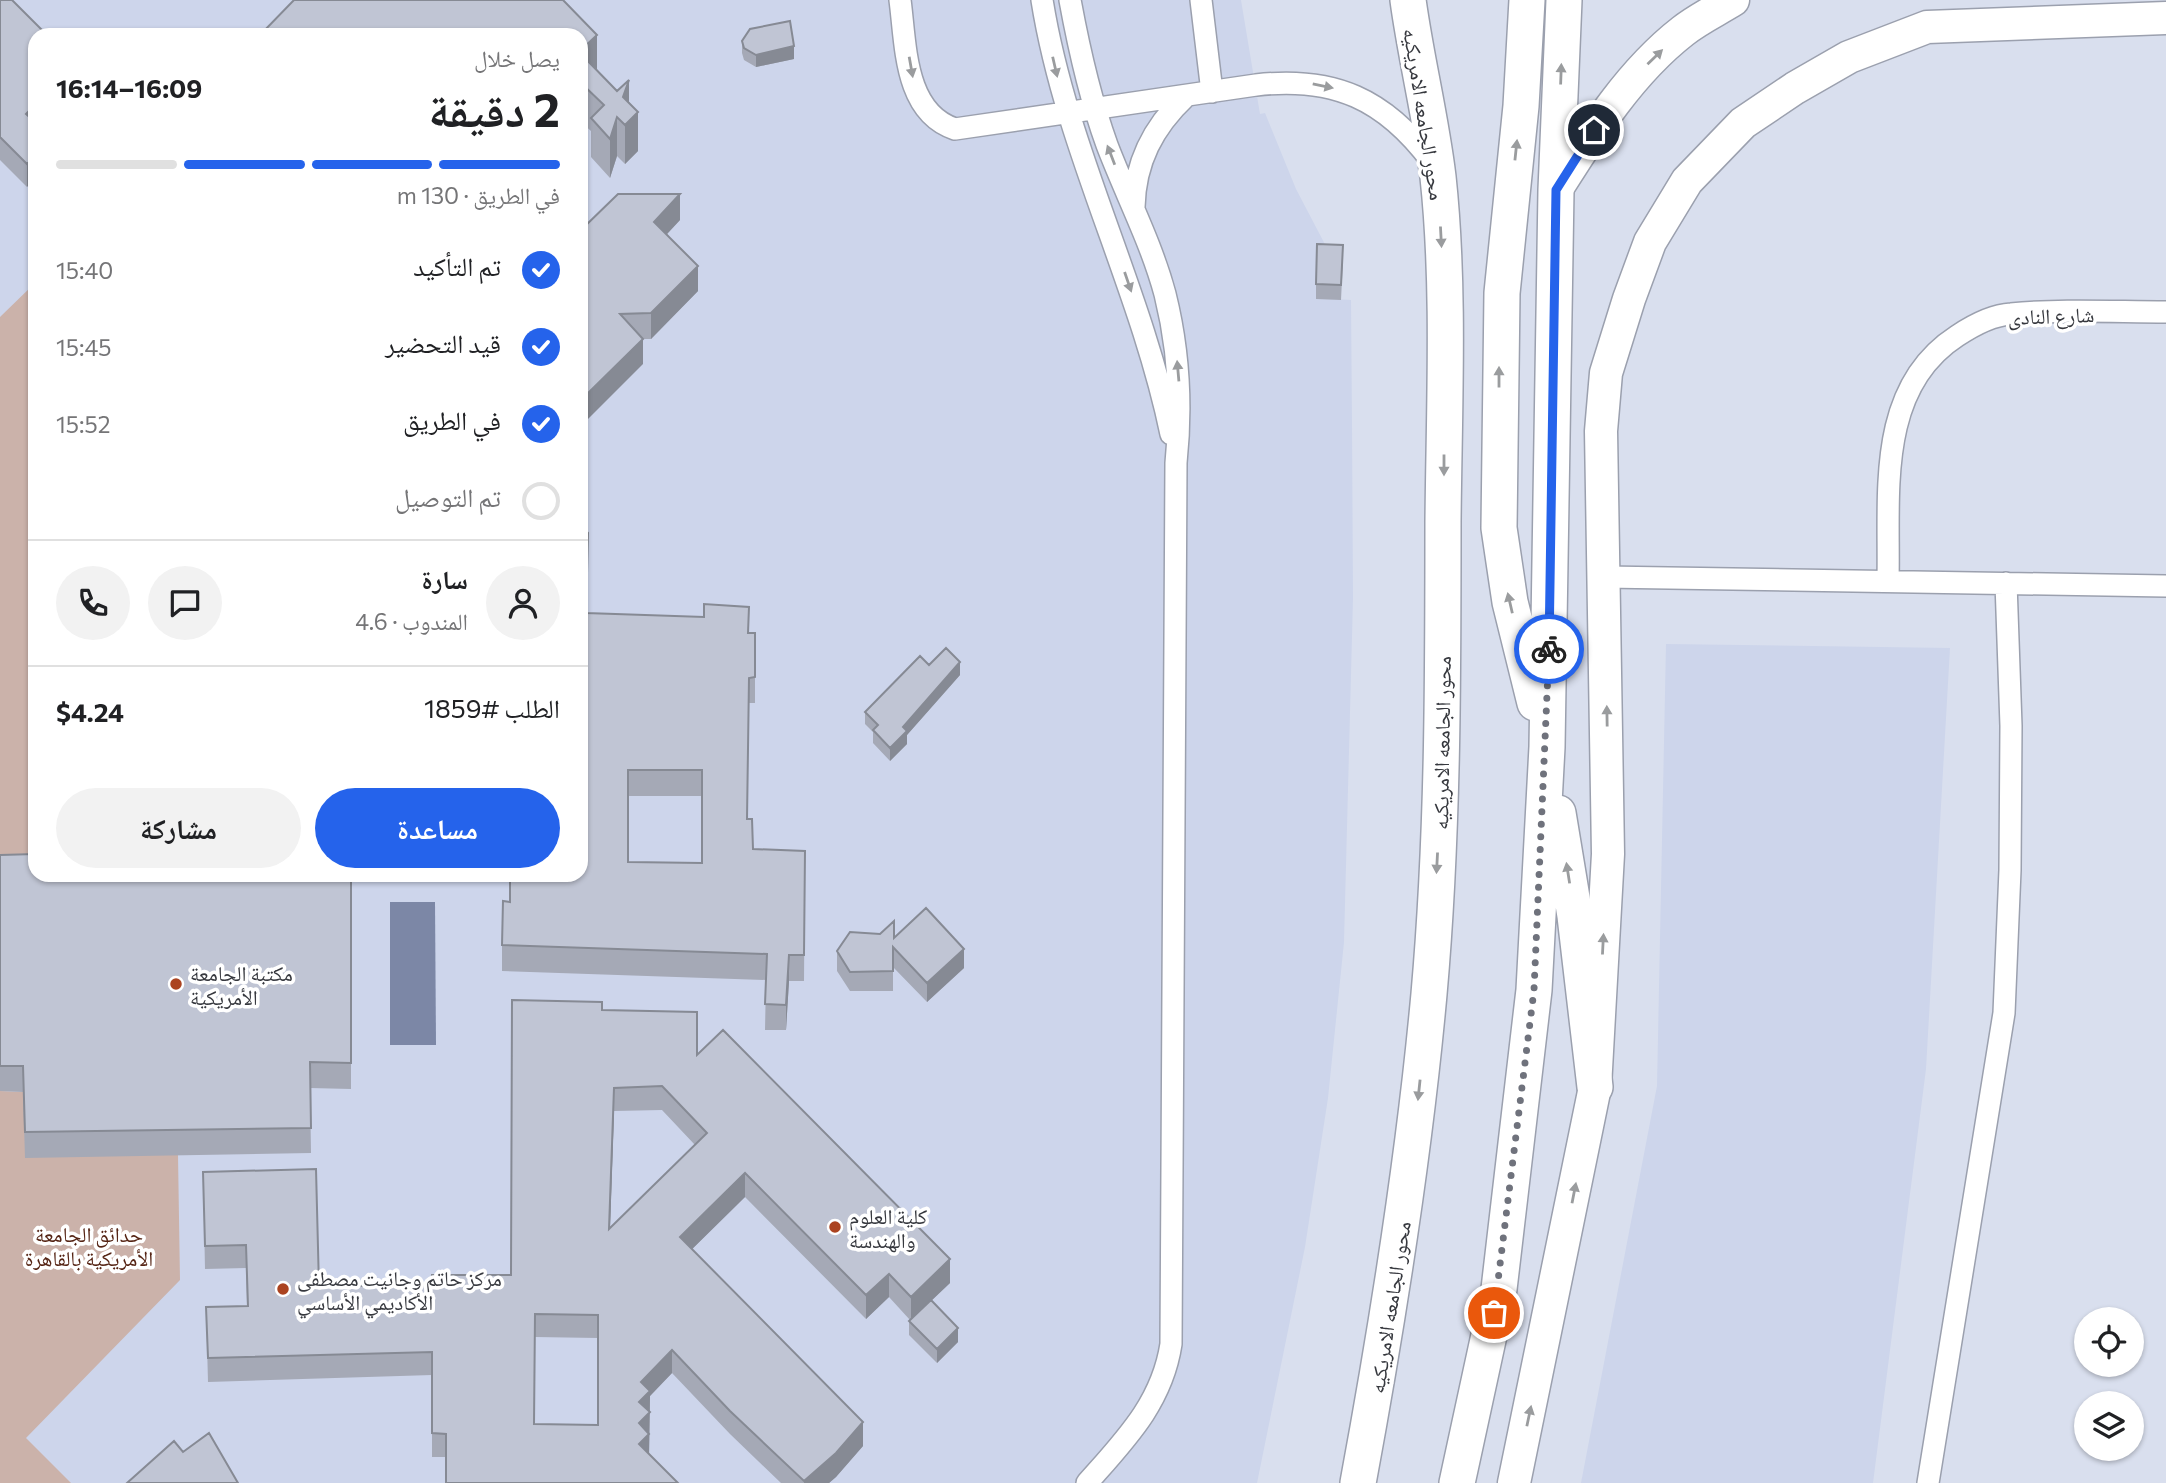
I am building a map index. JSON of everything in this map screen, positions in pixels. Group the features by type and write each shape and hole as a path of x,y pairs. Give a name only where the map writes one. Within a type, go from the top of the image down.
{"main road":[{"name":"محور الجامعه الامريكيه","path":"1358,1483 1389,1317 1412,1159 1429,991 1443,668 1443,282 1436,168 1408,0"},
{"path":"1527,0 1521,106 1502,293 1499,528 1510,602 1547,747 1574,916 1595,1087"},
{"path":"1457,1483 1502,1262 1534,990 1547,747 1556,190 1564,0"}],"street":[{"path":"900,0 915,92 920,103 935,120 955,129 966,130 1281,82 1304,82 1350,93 1390,116 1407,131 1436,168"},
{"path":"1042,0 1068,114 1145,334 1176,463"},
{"path":"1070,0 1096,110 1155,261 1172,327 1180,395 1176,463 1171,1344 1163,1378 1148,1411 1087,1483"},
{"path":"1200,0 1212,92"},
{"path":"1556,190 1594,130 1636,75 1683,30 1733,0"},
{"path":"1514,1483 1595,1087 1608,854 1601,431 1605,385 1629,299 1650,242 1687,181 1743,123 1795,88 1849,57 1927,27 2166,18 2165,0"},
{"path":"1134,209 1135,188 1146,146 1170,110 1186,96"},
{"name":"شارع النادى","path":"1888,580 1891,445 1899,408 1916,374 1941,346 1972,326 2008,314 2166,312"},
{"path":"1605,577 2166,586"},
{"path":"1928,1483 2004,1013 2011,779 2006,583"}],"shaded area":[{"path":"0,0 1241,0 1260,114 1265,113 1296,189 1329,252 1316,298 1351,300 1353,598 1344,942 1328,1098 1305,1247 1257,1483 0,1483"},
{"path":"1666,644 1950,648 1926,1069 1873,1483 1581,1483 1657,1086"},
{"path":"390,902 435,902 436,1045 390,1045"}],"green space":[{"path":"28,290 28,869 0,869 0,317"},
{"name":"حدائق الجامعة الأمريكية بالقاهرة","path":"0,1091 23,1092 178,1155 180,1280 26,1438 71,1483 0,1483"}],"building":[{"path":"0,0 12,0 40,28 28,28 28,163 0,137"},
{"path":"294,0 563,0 597,35 588,43 588,28 267,28"},
{"path":"790,21 794,46 756,55 744,48 742,41 750,29"},
{"path":"588,61 617,91 629,80 623,97 638,112 625,125 617,117 610,139 591,118 604,105 588,90"},
{"path":"618,194 680,194 654,222 698,266 651,313 620,314 643,339 588,393 588,223"},
{"path":"1317,244 1343,245 1341,285 1316,284"},
{"path":"704,604 749,607 748,633 755,633 755,677 749,678 747,819 752,819 753,849 805,851 804,955 789,955 786,1005 765,1004 767,954 502,945 503,901 510,902 510,882 588,882 588,613 704,617","holes":["628,770 702,770 702,863 628,862"]},
{"path":"946,648 960,662 903,727 907,731 890,748 873,730 878,725 865,712 920,656 929,665"},
{"name":"مكتبة الجامعة الأمريكية","path":"28,854 28,882 351,882 351,1063 310,1062 311,1128 25,1132 23,1066 0,1066 0,855"},
{"path":"926,908 964,949 927,983 893,947 893,971 850,972 837,951 850,932 880,934 894,921 894,938"},
{"name":"كلية العلوم والهندسة","path":"512,1000 602,1002 602,1010 697,1012 697,1055 723,1030 950,1259 911,1297 889,1274 866,1295 745,1173 680,1237 863,1422 836,1453 804,1481 730,1411 672,1350 641,1382 650,1391 639,1402 650,1412 639,1423 649,1434 639,1444 678,1483 446,1483 446,1434 432,1433 432,1352 208,1358 206,1307 248,1306 246,1245 205,1246 203,1172 316,1169 319,1287 432,1284 432,1275 511,1275","holes":["662,1086 707,1133 609,1229 614,1088","535,1314 598,1315 598,1425 534,1424"]},
{"path":"931,1300 958,1328 937,1349 909,1321"},
{"path":"209,1433 238,1483 127,1483 174,1441 183,1452"}],"way so far":[{"path":"1494,1313 1534,990 1547,747 1549,649"}],"place":[{"name":"مكتبة الجامعة الأمريكية","path":"176,984"},
{"name":"كلية العلوم والهندسة","path":"835,1227"},
{"name":"مركز حاتم وجانيت مصطفى الأكاديمي الأساسي","path":"283,1289"}],"route":[{"path":"1549,649 1556,190 1594,130"}]}
